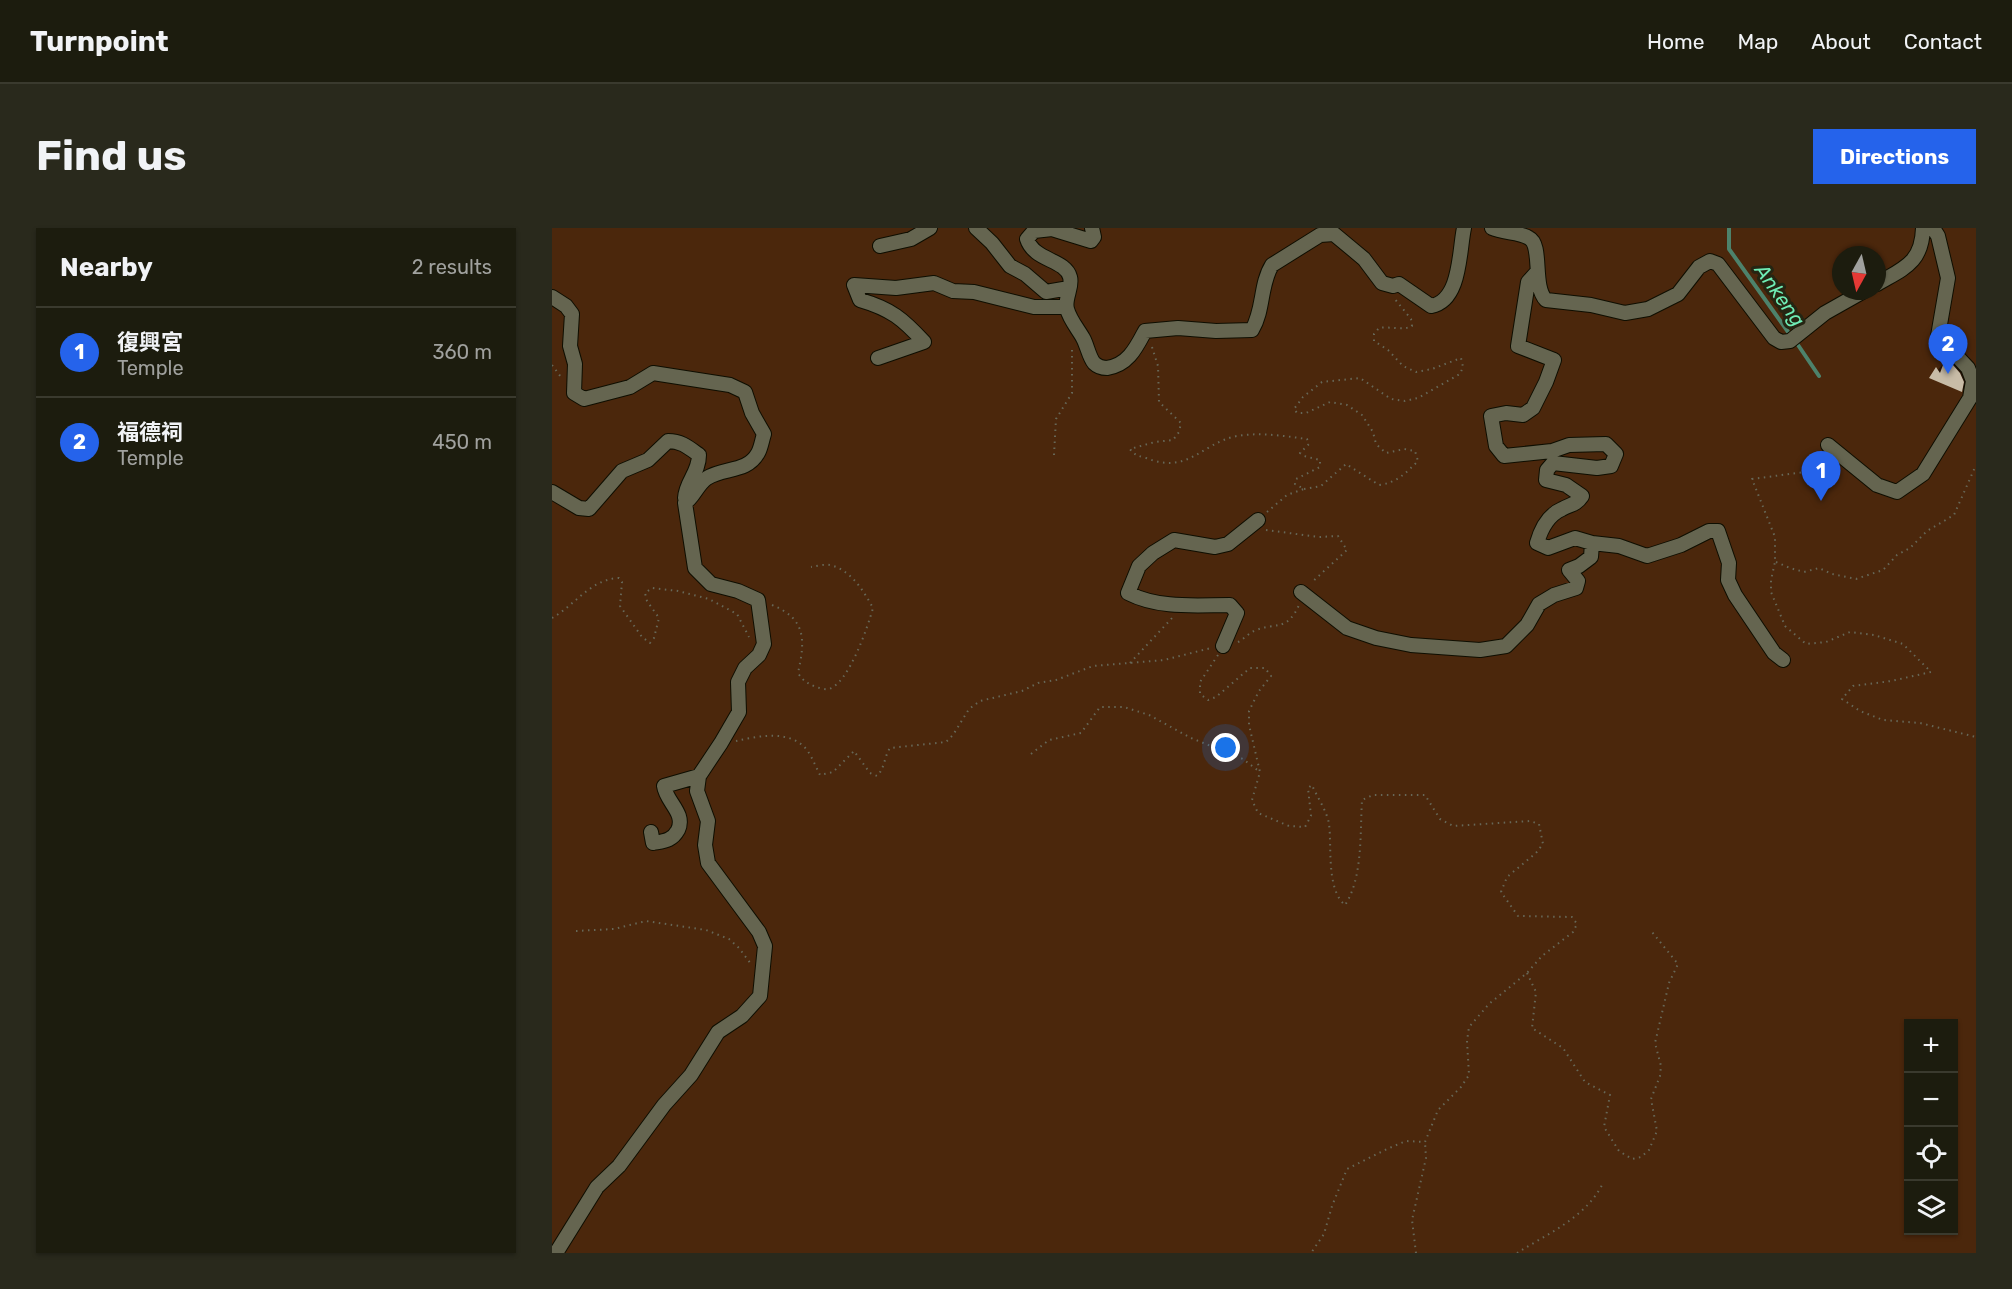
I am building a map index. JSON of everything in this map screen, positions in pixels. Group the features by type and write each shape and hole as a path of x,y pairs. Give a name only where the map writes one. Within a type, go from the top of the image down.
{"street":[{"path":"880,246 910,239 930,228"},
{"path":"976,228 992,243 1010,266 1025,274 1046,292 1069,288"},
{"path":"1092,228 1094,237 1091,241 1052,229 1034,231 1027,239 1029,247 1038,255 1065,268 1071,278 1069,314 1093,362 1102,368 1117,366 1130,356 1145,331 1178,328 1216,331 1252,330 1262,307 1267,273 1272,265 1320,235 1334,234 1364,259 1382,283 1393,286 1399,284 1431,306 1437,305 1452,289 1460,258 1464,228"},
{"path":"1492,228 1500,232 1529,237 1535,244 1537,272 1542,295 1546,300 1591,305 1624,313 1648,309 1678,294 1699,267 1710,261 1718,264 1774,338 1781,342 1790,341 1825,313 1848,300"},
{"path":"1886,279 1910,265 1919,252 1923,228"},
{"path":"1828,445 1877,485 1897,492 1923,474 1970,398 1973,381 1968,368 1938,336 1948,278 1938,236 1933,228"},
{"path":"1537,272 1528,282 1518,346 1554,360 1533,408 1523,415 1506,413 1491,416 1496,446 1504,456 1552,451 1569,445 1606,444 1616,454 1611,466 1597,468 1553,463 1547,470 1546,480 1566,485 1582,496 1577,503 1556,512 1540,530 1537,543 1548,548 1575,538 1592,543 1619,546 1647,556 1681,545 1709,531 1718,531 1730,563 1728,580 1735,596 1774,653 1783,660"},
{"path":"878,358 924,342 902,319 860,300 854,285 896,288 934,283 953,291 974,292 1069,314"},
{"path":"552,297 566,306 572,314 570,346 575,364 574,393 584,399 630,387 652,373 730,385 745,392 752,413 764,434 758,453 746,466 708,478 685,503"},
{"path":"552,492 579,508 589,509 622,471 648,460 668,441 681,442 699,455 699,465 686,490 685,503 695,568 711,584 738,591 758,600 764,644 759,655 746,668 738,682 739,712 699,776 697,791 708,821 705,845 708,863 759,932 765,946 760,996 742,1016 718,1032 691,1075 664,1105 619,1166 597,1187 556,1253"},
{"path":"1223,646 1237,613 1230,604 1185,606 1143,601 1128,593 1138,566 1174,540 1215,547 1228,544 1258,520"},
{"path":"1301,592 1347,628 1376,638 1411,645 1470,649 1506,646 1527,625 1539,604 1554,595 1576,588 1578,581 1569,570 1579,567 1591,557 1592,543"},
{"path":"651,832 653,843 669,840 677,832 681,823 678,813 665,795 664,786 699,776"}],"path":[{"path":"721,744 767,737 791,737 807,749 820,775 833,772 854,751 870,773 877,776 882,770 890,748 946,742 969,709 980,701 1022,691 1038,683 1056,680 1093,666 1164,660 1240,642 1254,631 1283,625 1292,618 1299,607 1301,592 1347,550 1338,536 1319,537 1260,529 1258,520 1287,495 1321,486 1346,464 1379,485 1404,476 1418,461 1415,451 1404,449 1386,453 1376,444 1373,432 1362,415 1347,405 1330,402 1306,413 1297,413 1294,409 1303,397 1322,382 1360,378 1391,399 1405,401 1418,398 1461,374 1463,367 1461,358 1432,369 1416,372 1403,366 1388,350 1374,341 1374,334 1379,328 1389,326 1407,329 1412,326 1411,319 1393,296 1393,286"},
{"path":"1054,455 1056,419 1072,393 1069,314"},
{"path":"1145,331 1158,366 1159,402 1181,423 1179,432 1173,440 1130,449 1133,453 1153,461 1170,463 1190,460 1222,439 1241,435 1275,435 1307,439 1309,444 1300,453 1320,460 1320,467 1296,479 1295,484 1304,489"},
{"path":"1828,445 1812,471 1752,479 1775,537 1775,562 1771,592 1785,626 1806,644 1826,642 1850,632 1874,635 1903,644 1931,672 1891,681 1852,686 1842,699 1860,711 1883,720 1920,723 1976,736"},
{"path":"1775,562 1804,572 1819,568 1832,574 1856,579 1883,570 1897,555 1910,548 1927,531 1954,515 1976,465"},
{"path":"758,600 784,610 796,620 803,640 798,673 804,682 823,689 830,689 838,684 859,647 873,608 864,591 849,574 829,564 812,567"},
{"path":"552,618 594,585 610,578 619,578 622,582 620,606 642,637 650,643 654,638 659,618 645,594 652,588 678,591 709,599 737,614 759,655"},
{"path":"1130,663 1185,606"},
{"path":"1223,646 1200,682 1200,694 1209,700 1216,697 1250,668 1264,668 1271,676 1258,691 1249,711 1249,725 1260,772 1252,800 1258,813 1289,826 1305,826 1311,816 1308,788 1312,785 1329,821 1330,863 1339,900 1345,905 1352,894 1360,848 1362,800 1373,795 1425,795 1440,819 1453,826 1530,820 1539,824 1543,844 1536,853 1507,877 1501,892 1518,916 1572,917 1577,924 1573,932 1542,956 1527,973 1490,1004 1469,1027 1467,1041 1469,1076 1438,1110 1425,1142 1426,1158 1412,1220 1416,1253"},
{"path":"1031,754 1049,741 1081,733 1100,707 1124,707 1149,715 1191,738 1243,759 1260,772"},
{"path":"576,931 607,930 646,921 706,930 729,939 740,948 762,978"},
{"path":"1527,973 1536,992 1532,1028 1563,1048 1585,1082 1610,1095 1604,1127 1619,1151 1632,1159 1641,1157 1649,1150 1657,1131 1651,1099 1660,1076 1661,1066 1655,1043 1669,983 1678,964 1652,932"},
{"path":"1311,1253 1324,1234 1347,1169 1406,1141 1425,1142"},
{"path":"1517,1253 1583,1211 1595,1198 1602,1185"}],"shaded area":[{"path":"552,228 1976,228 1976,1253 552,1253"}],"building":[{"path":"1946,357 1960,373 1964,382 1962,392 1929,378 1936,367 1940,373"}],"waterway":[{"name":"Ankeng","path":"1729,228 1729,249 1791,336"},
{"name":"Ankeng","path":"1796,342 1819,376"}],"place":[{"name":"福德祠","path":"1948,374"},
{"name":"復興宮","path":"1821,501"}]}
